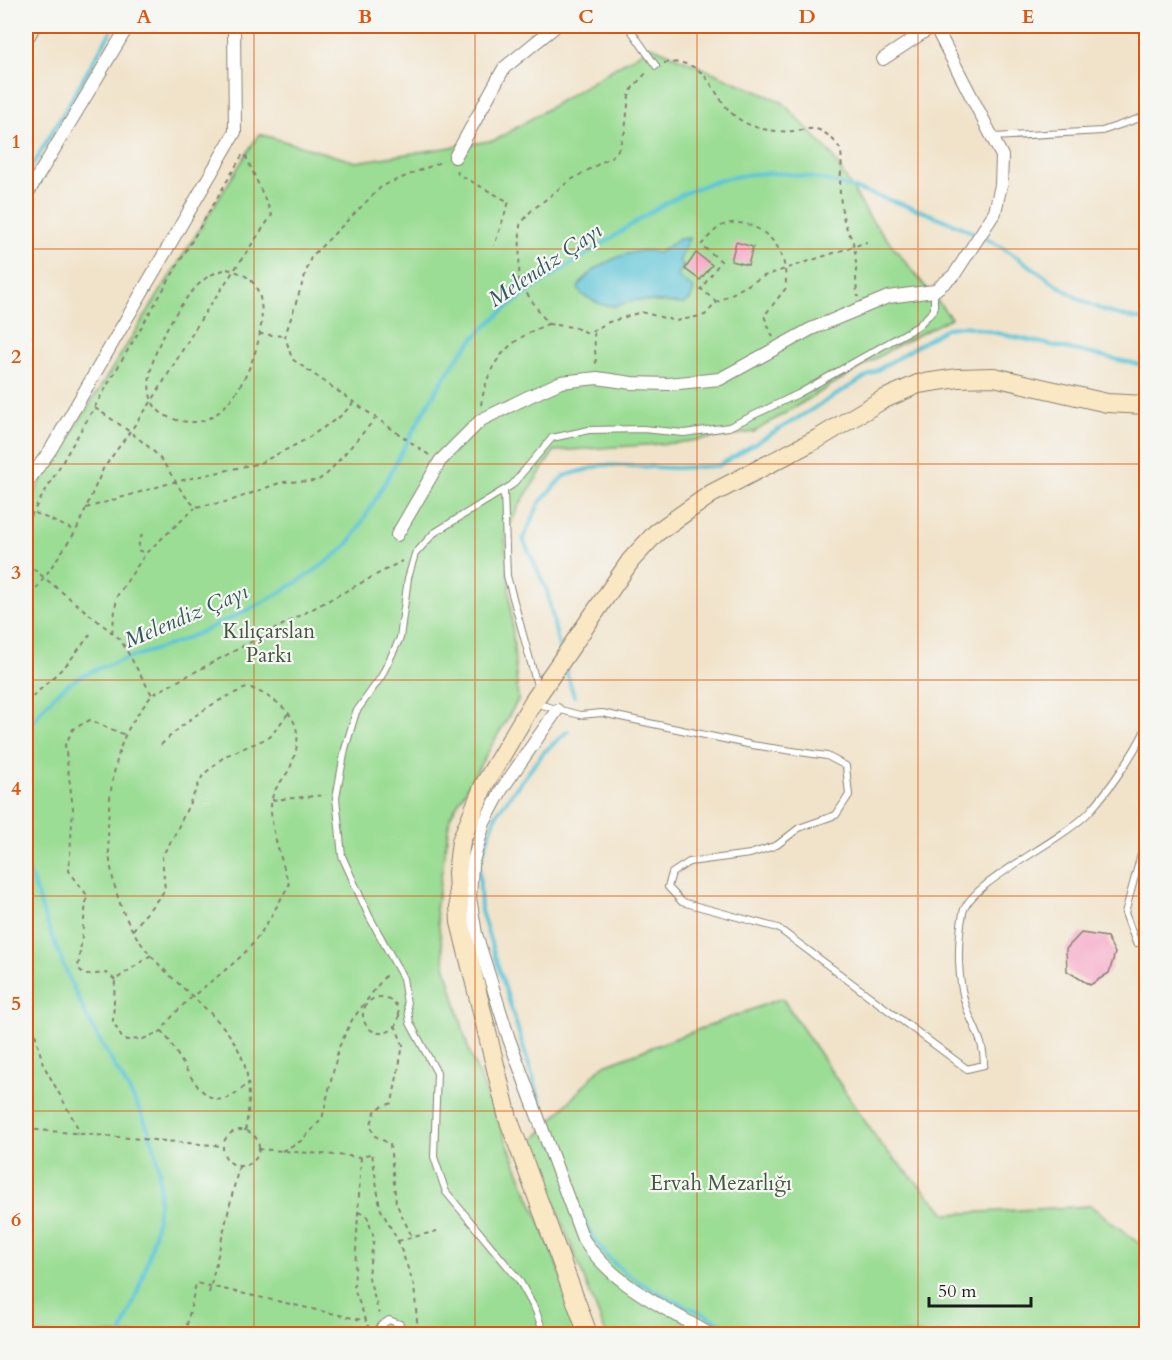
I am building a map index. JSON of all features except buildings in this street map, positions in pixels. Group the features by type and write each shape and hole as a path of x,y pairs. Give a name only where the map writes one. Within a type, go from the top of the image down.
{"main road":[{"path":"26,35 31,26"},
{"path":"588,1335 508,1118 460,922 457,873 461,841 484,785 540,691 631,560 656,533 711,494 819,438 882,400 918,384 958,378 994,377 1107,403 1146,405"}],"street":[{"path":"26,196 128,26"},
{"path":"26,484 51,449 235,132 234,26"},
{"path":"455,157 504,69 556,26"},
{"path":"396,535 440,461 485,418 561,382 597,378 632,383 668,384 720,380 810,330 888,297 934,291 954,275 995,212 1001,185 1002,156 934,26 883,59"},
{"path":"557,710 502,789 478,837 470,880 471,907 476,934 513,1050 583,1239 601,1263 622,1282 709,1335"}],"lane":[{"path":"628,26 656,66"},
{"path":"993,137 1102,130 1146,116"},
{"path":"544,1335 536,1311 519,1280 446,1192 434,1157 437,1073 410,1023 403,978 342,856 336,794 345,749 356,712 381,677 400,638 408,578 415,554 434,533 512,485 552,438 589,430 643,429 684,433 729,427 798,394 918,326 934,310 934,291"},
{"path":"504,491 507,576 540,691 557,710 580,715 602,713 752,745 827,756 846,766 849,795 836,815 799,828 777,845 750,854 689,862 672,873 668,887 682,902 778,928 966,1069 984,1065 984,1046 967,1007 958,957 963,910 985,883 1041,850 1089,812 1146,728"},
{"path":"1146,836 1125,913 1136,943 1146,942"},
{"path":"379,1335 382,1323 389,1320 397,1322 401,1328 401,1335"}],"path":[{"path":"548,324 519,282 520,225 531,211 569,181 611,158 618,150 625,131 626,109 633,87 642,75 666,62 698,71 712,82 724,106 744,122 773,131 816,129 826,134 839,147 843,157 839,173 841,196 845,225 855,247 854,280 861,308"},
{"path":"26,524 244,152 272,215 233,271 152,401 103,469 76,531 26,604"},
{"path":"431,456 292,359 285,336 310,257 382,186 455,157 458,174 509,202 494,246"},
{"path":"717,302 701,289 721,261 701,245 715,230 726,224 752,226 766,234 777,243 786,268 786,288 764,316 778,347"},
{"path":"485,418 480,409 483,390 501,354 516,339 548,324 594,332 609,322 641,312 664,320 685,321 705,315 717,302 764,276 867,242"},
{"path":"227,269 233,271 243,274 254,283 259,293 262,308 252,364 243,383 219,410 203,421 182,422 170,418 157,410 152,401 150,384 154,359 165,329 187,297 209,276 227,269"},
{"path":"594,332 597,378"},
{"path":"259,334 285,336"},
{"path":"86,508 174,482 260,463 305,440 342,415 353,403"},
{"path":"95,408 130,431 158,456 183,496 196,507"},
{"path":"112,633 117,596 146,553 196,507 230,501 282,482 317,481 327,474 375,419"},
{"path":"33,512 76,531"},
{"path":"142,534 137,550 146,553"},
{"path":"245,1131 250,1106 246,1064 232,1035 151,955 133,930 116,887 108,846 109,804 121,746 152,695 415,554"},
{"path":"26,563 120,639 152,695"},
{"path":"26,703 68,663 92,632"},
{"path":"115,980 113,1021 123,1040 143,1039 162,1031 174,1012 194,998 250,947 289,885 271,814 272,800 290,768 296,747 297,728 290,711 273,698 249,687 206,708 161,745"},
{"path":"133,930 165,890 162,856 203,775 225,756 270,736 290,711"},
{"path":"115,980 107,973 85,975 78,968 87,895 69,871 73,808 65,745 73,729 90,720 126,735"},
{"path":"272,800 336,794"},
{"path":"115,980 151,955"},
{"path":"282,1151 301,1141 321,1119 339,1047 352,1020 366,1005 374,998 391,1000 399,1014 395,1025 385,1032 373,1031 364,1022 363,1016 366,1005 378,982 396,965"},
{"path":"26,999 43,1064 61,1093 78,1128 77,1134"},
{"path":"395,1025 403,1045 392,1103 376,1109 371,1124 373,1135 390,1144 396,1203 412,1237"},
{"path":"162,1031 173,1043 189,1079 206,1094 220,1100 230,1099 248,1082"},
{"path":"26,1130 223,1146"},
{"path":"245,1131 255,1138 258,1149 250,1163 239,1166 225,1157 223,1146 228,1135 245,1131"},
{"path":"258,1149 361,1157 372,1153 380,1208 398,1241 414,1285 417,1321 422,1335"},
{"path":"361,1157 354,1289 371,1335"},
{"path":"209,1293 239,1166"},
{"path":"358,1212 367,1216 374,1238 368,1274 382,1323"},
{"path":"398,1241 437,1231"},
{"path":"185,1335 196,1283 366,1321"}],"green space":[{"name":"Kılıçarslan Parkı","path":"651,46 782,102 831,154 870,218 951,318 891,349 754,432 676,443 554,451 520,504 505,535 518,700 450,817 436,910 445,964 469,1051 586,1334 26,1334 26,506 259,134 356,162 496,140"},
{"name":"Ervah Mezarlığı","path":"782,998 881,1145 947,1214 1091,1206 1146,1249 1146,1334 606,1334 531,1143 602,1066"}],"water":[{"path":"689,238 679,262 684,266 677,276 694,289 690,300 683,304 636,300 615,306 602,305 582,295 578,288 591,272 613,259 637,252 658,253 679,239"}],"waterway":[{"path":"26,177 114,26"},
{"name":"Melendiz Çayı","path":"26,735 40,711 57,693 75,680 94,670 161,648 226,621 287,589 342,550 357,532 440,383 467,346 483,329 540,284 647,215 678,196 711,183 745,175 776,173 807,176 837,183 960,226 1014,255 1083,301 1122,316 1146,320"},
{"path":"560,652 547,591 523,539 540,502 564,476 603,465 676,468 718,466 947,328 965,326 1146,366"},
{"path":"565,668 574,696"},
{"path":"554,1145 481,911 479,863 497,813 544,752 568,731"},
{"name":"Melendiz Çayı","path":"26,862 46,922 70,980 88,1019 140,1111 155,1150 160,1191 158,1212 143,1275 121,1334"},
{"path":"577,1205 596,1243 620,1269 650,1288 713,1319 736,1334"}]}
